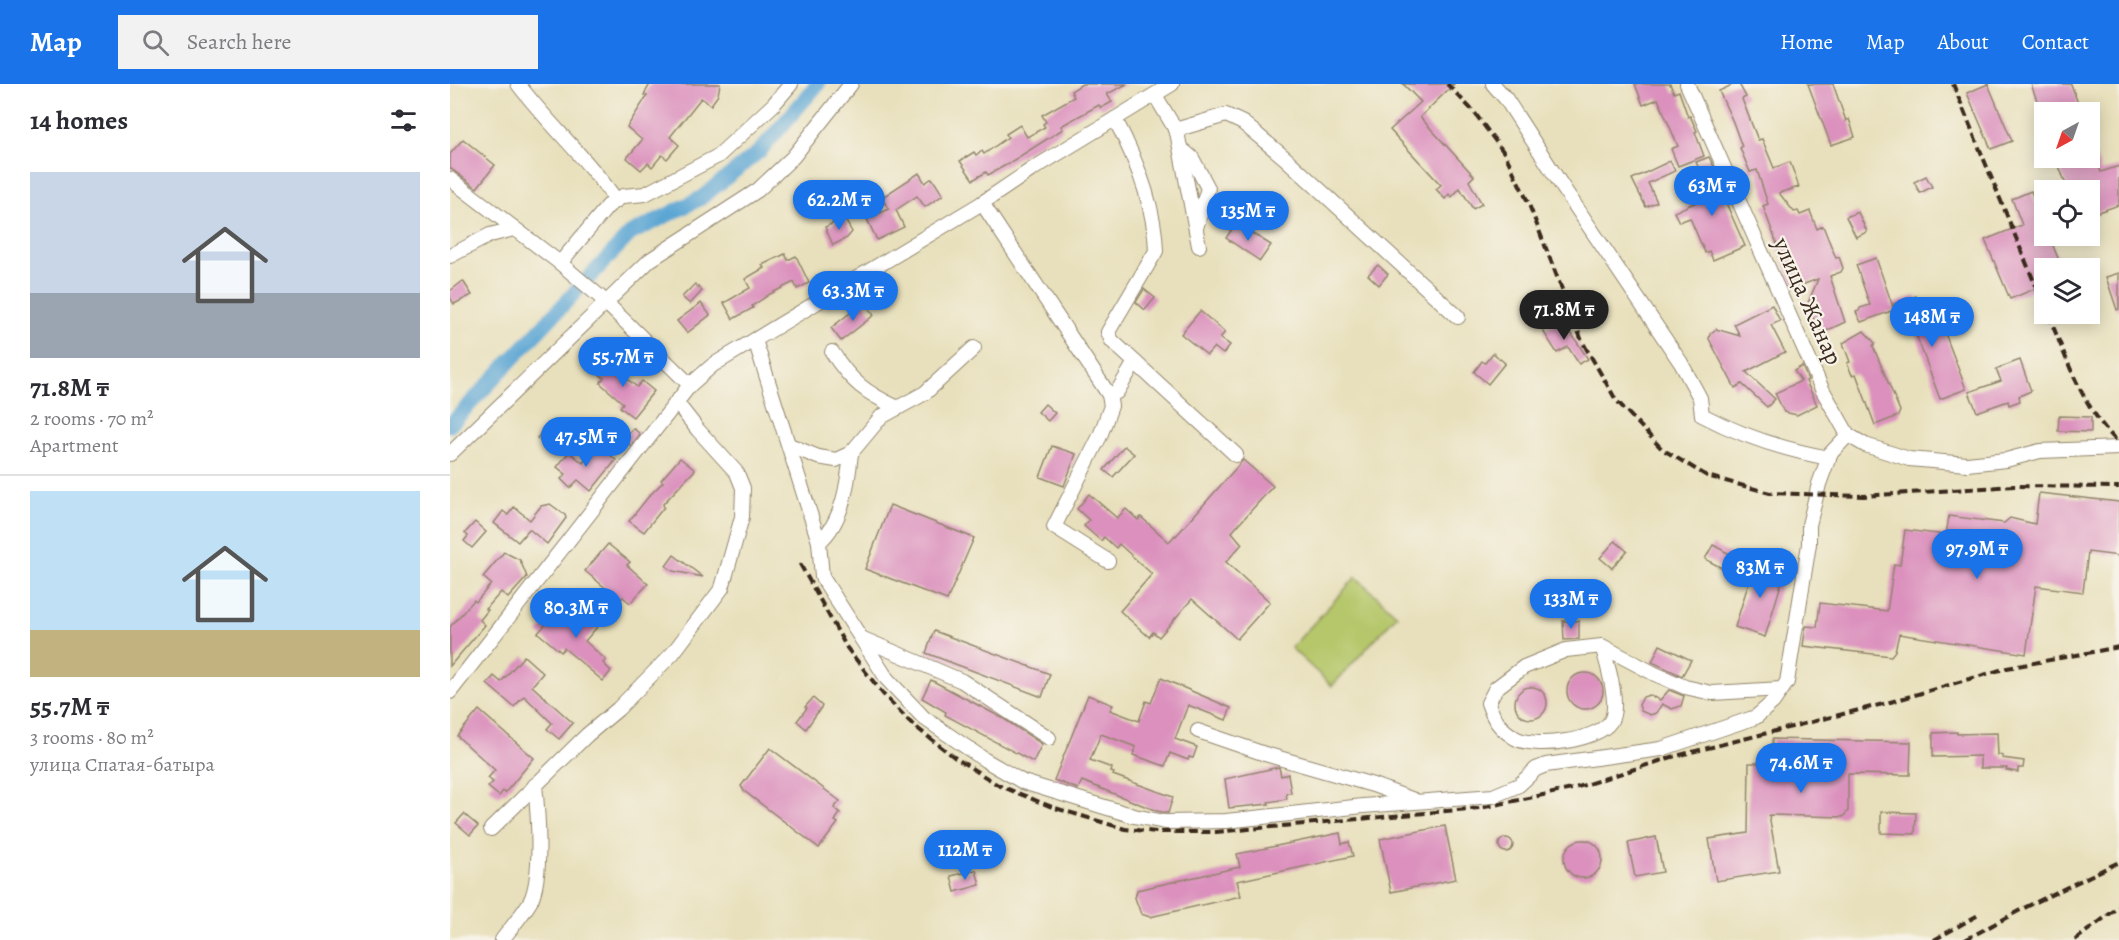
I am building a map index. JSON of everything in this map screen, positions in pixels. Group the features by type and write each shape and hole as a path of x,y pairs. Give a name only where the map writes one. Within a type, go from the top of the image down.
{"street":[{"path":"518,84 538,109 597,172 616,200"},
{"path":"565,267 608,206 623,196 645,194 718,156 791,84"},
{"path":"450,453 602,298 650,260 758,190 793,156 851,84"},
{"path":"450,692 676,402 690,385 713,364 982,203 1031,170 1172,84"},
{"path":"1493,84 1506,99 1681,363 1700,398 1702,415 1726,428 1796,452 1829,458"},
{"name":"улица Жанар","path":"1688,84 1822,389 1848,435"},
{"path":"1155,94 1175,130 1199,246"},
{"path":"1175,130 1226,115 1243,123 1285,158 1458,317"},
{"path":"1115,119 1132,151 1142,179 1155,236 1156,251 1108,332 1112,341 1236,455"},
{"path":"1180,148 1192,158 1208,188 1195,230"},
{"path":"450,179 602,298 690,385"},
{"path":"982,203 1109,395 1111,406 1100,436 1054,527 1108,561"},
{"path":"450,256 490,235 514,229"},
{"path":"755,340 819,542 822,577 887,679 924,718 985,760 1023,782 1090,804 1165,822 1226,821 1493,796 1519,785 1536,769 1546,765 1661,749 1756,717 1773,702 1788,682 1809,543 1809,525 1819,484 1830,454 1848,435 1865,445 1909,459 1967,465 2006,460 2040,451 2119,448"},
{"path":"789,445 818,458 836,460 851,453 881,417 925,393 974,348"},
{"path":"832,352 846,374 872,396 898,408"},
{"path":"1109,395 1116,392 1135,362"},
{"path":"491,829 586,735 618,709 673,653 722,588 742,517 743,488 737,473 676,402"},
{"path":"819,542 828,534 840,509 848,480 851,453"},
{"path":"861,638 962,681 1049,738"},
{"path":"1602,646 1614,708 1611,721 1600,732 1575,739 1540,744 1517,739 1495,722 1488,703 1496,688 1524,668 1566,650 1602,646 1685,687 1712,693 1782,689"},
{"path":"1198,731 1265,754 1373,785 1419,802"},
{"path":"502,940 531,900 537,870 539,823 535,785"}],"green space":[{"path":"1356,577 1397,615 1332,686 1291,648"}],"building":[{"path":"650,84 720,84 718,95 711,105 701,98 670,137 679,145 667,159 662,155 652,167 648,163 641,170 627,158 642,140 627,127 647,96 644,95"},
{"path":"1082,84 1127,84 1107,94 1112,102 1101,108 1099,105 1061,126 1063,129 1006,165 988,175 986,172 973,180 960,161 974,152 976,155 982,151 984,154 1008,137 1006,134 1020,125 1027,137 1045,127 1043,124 1046,122 1042,115 1074,97 1071,91"},
{"path":"1403,84 1454,84 1420,117 1474,176 1469,181 1482,204 1473,209 1460,188 1452,197 1449,194 1445,199 1436,189 1441,185 1390,130 1421,102"},
{"path":"1635,84 1670,84 1674,93 1679,91 1688,117 1690,116 1697,131 1695,132 1704,156 1678,166 1671,149 1678,146 1658,99 1643,105"},
{"path":"1739,84 1746,97 1742,99 1758,140 1762,139 1774,168 1790,162 1799,187 1779,193 1794,212 1798,211 1800,215 1810,211 1817,229 1823,226 1836,258 1839,257 1843,268 1841,272 1830,276 1845,322 1822,333 1820,328 1817,329 1808,303 1818,279 1793,288 1763,206 1768,204 1757,170 1750,172 1733,122 1719,91"},
{"path":"1808,84 1833,84 1846,121 1849,119 1855,137 1831,145"},
{"path":"1988,84 2012,141 1991,149 1967,93"},
{"path":"2031,84 2071,84 2077,102 2037,102"},
{"path":"463,139 495,165 477,188 450,168 450,154"},
{"path":"1709,157 1714,167 1711,169 1745,246 1713,260 1709,251 1705,253 1690,218 1679,222 1674,212 1701,200 1699,188 1706,185 1696,162"},
{"path":"1670,161 1675,171 1648,183 1657,202 1646,207 1632,179"},
{"path":"2119,166 2119,205 2100,212 2100,180 2064,180 2060,168 2100,168 2101,172"},
{"path":"919,173 925,183 932,178 943,195 925,207 917,196 896,210 904,227 877,240 867,219 889,209 881,198"},
{"path":"1926,176 1932,187 1920,193 1914,182"},
{"path":"2031,191 2034,199 2034,246 2053,246 2058,258 2034,258 2034,289 2010,299 1985,240 2022,225 2012,199"},
{"path":"1858,212 1867,232 1856,237 1846,217"},
{"path":"844,218 852,232 847,238 833,245 825,227"},
{"path":"1236,223 1271,245 1260,261 1226,238"},
{"path":"785,254 788,260 796,256 809,283 797,289 794,282 770,294 752,306 753,308 733,319 724,303 750,288 745,279 764,268 762,265"},
{"path":"1876,258 1894,310 1861,322 1856,312 1870,305 1856,265"},
{"path":"1378,265 1388,274 1379,285 1368,275"},
{"path":"2119,273 2119,309 2117,310 2106,277"},
{"path":"463,281 472,295 454,304 450,291"},
{"path":"695,284 702,291 690,304 682,297"},
{"path":"1144,289 1155,298 1145,310 1136,302"},
{"path":"1916,296 1929,333 1943,328 1966,389 1940,399 1914,329 1903,333 1893,304"},
{"path":"864,302 874,315 841,341 831,328"},
{"path":"701,303 710,315 687,333 677,321"},
{"path":"1772,305 1780,321 1771,325 1785,352 1746,372 1775,399 1767,407 1742,384 1735,388 1709,339 1710,334 1716,329 1740,336 1734,324"},
{"path":"1200,311 1225,332 1220,338 1230,345 1223,354 1214,347 1207,355 1181,334"},
{"path":"1562,319 1588,359 1579,364 1568,347 1557,353 1543,331"},
{"path":"1864,331 1875,343 1873,346 1900,411 1898,416 1875,425 1856,374 1852,375 1847,363 1850,362 1843,343"},
{"path":"1493,353 1505,363 1488,384 1474,372 1482,361 1485,363"},
{"path":"600,357 637,387 642,381 654,391 633,417 620,407 623,403 600,383 604,378 591,368"},
{"path":"2020,360 2031,391 2019,396 2020,401 2009,405 2008,401 1977,412 1969,392 2001,381 1996,369"},
{"path":"1802,366 1817,405 1797,415 1784,412 1775,393 1801,381 1794,371"},
{"path":"1045,404 1055,413 1048,421 1038,412"},
{"path":"2059,416 2091,417 2091,432 2058,431"},
{"path":"548,425 567,440 556,454 537,438"},
{"path":"633,428 640,434 631,446 623,439"},
{"path":"1052,446 1076,454 1064,486 1040,477"},
{"path":"1124,446 1134,454 1113,477 1104,470"},
{"path":"601,447 616,460 591,491 578,480 570,488 561,479 566,474 557,467 569,452 583,463 594,448 597,451"},
{"path":"680,458 695,470 663,504 664,507 644,532 629,521 663,482 661,480"},
{"path":"1243,460 1273,486 1232,532 1242,544 1226,562 1270,602 1237,639 1192,599 1159,637 1153,632 1149,637 1120,611 1152,574 1119,544 1116,548 1104,537 1101,541 1084,526 1089,520 1077,509 1089,494 1117,518 1126,509 1138,520 1141,517 1169,542"},
{"path":"2039,493 2119,502 2119,556 2088,552 2083,592 2036,586 2026,654 1899,634 1895,651 1891,656 1803,646 1806,626 1817,627 1820,603 1887,611 1894,564 1900,565 1905,530 1946,535 1949,516 2004,523 2010,518 2035,524"},
{"path":"550,504 566,518 547,544 529,529 518,542 494,523 503,511 508,515 514,507 530,520 541,506"},
{"path":"890,505 974,538 947,600 865,569"},
{"path":"475,522 486,532 472,548 464,541 468,536 465,533"},
{"path":"1615,541 1627,551 1612,568 1600,558"},
{"path":"608,544 630,562 627,565 648,584 630,603 623,597 620,600 585,571"},
{"path":"1713,545 1739,559 1731,573 1705,559"},
{"path":"504,552 520,560 527,577 508,598 501,592 486,609 488,610 480,620 485,625 450,666 450,627 491,584 483,577"},
{"path":"674,555 703,577 673,571 666,566"},
{"path":"1755,562 1785,571 1765,637 1735,627"},
{"path":"560,608 570,617 576,610 588,620 595,611 604,619 585,641 606,660 603,663 611,671 603,681 564,648 561,652 538,633"},
{"path":"1563,621 1579,621 1579,639 1564,640"},
{"path":"934,631 1050,674 1042,697 926,653"},
{"path":"1660,645 1691,660 1682,676 1652,662"},
{"path":"524,656 543,673 532,686 573,723 559,739 547,729 552,723 524,696 514,707 487,684 494,676 501,682"},
{"path":"1585,673 1597,679 1603,691 1597,703 1585,709 1573,703 1567,691 1573,679"},
{"path":"1161,678 1231,708 1226,720 1188,705 1175,739 1197,747 1193,758 1189,757 1188,760 1170,753 1165,766 1133,755 1136,747 1101,734 1090,760 1112,768 1113,775 1173,797 1168,813 1157,811 1082,781 1078,789 1054,780 1088,695 1113,705 1110,710 1139,721 1146,701 1151,703"},
{"path":"931,680 1004,719 1042,744 1033,762 945,715 946,712 922,698"},
{"path":"1531,687 1543,691 1547,703 1543,715 1531,719 1519,715 1515,703 1519,691"},
{"path":"1669,690 1684,696 1681,706 1672,709 1662,704 1656,713 1650,715 1641,711 1639,705 1643,697 1649,695 1660,700"},
{"path":"813,698 822,706 806,729 797,721"},
{"path":"479,710 534,758 505,793 503,791 499,796 488,787 493,782 488,778 495,770 457,736"},
{"path":"1957,732 1957,734 1997,733 1998,755 2002,755 2002,758 2024,761 2023,768 2018,768 2018,772 2006,770 2007,768 1980,768 1980,756 1933,757 1933,733"},
{"path":"1772,739 1911,742 1910,775 1848,774 1848,811 1843,817 1769,815 1779,871 1716,881 1709,839 1748,833 1749,763 1772,763"},
{"path":"770,748 840,801 834,808 840,813 835,821 838,823 819,848 744,791 741,786"},
{"path":"1279,767 1281,776 1288,774 1291,793 1286,793 1287,799 1268,802 1269,804 1229,808 1225,779"},
{"path":"1881,812 1916,813 1915,834 1881,833"},
{"path":"464,814 478,826 470,835 456,823"},
{"path":"1445,826 1456,879 1391,892 1380,839"},
{"path":"1340,833 1342,844 1349,842 1353,856 1237,881 1241,896 1150,917 1141,914 1135,898 1137,890 1240,867 1237,854"},
{"path":"1656,837 1663,872 1635,877 1628,843"},
{"path":"1503,838 1509,838 1513,845 1509,852 1503,852 1499,848 1499,842"},
{"path":"1583,840 1596,846 1602,859 1596,872 1583,878 1570,872 1564,859 1570,846"},
{"path":"976,870 980,885 955,892 951,876"}],"waterway":[{"path":"450,425 630,234 701,198 760,151 818,84"}],"railway":[{"path":"1447,84 1474,112 1505,154 1528,202 1582,341 1616,400 1662,449 1707,476 1770,493 1863,496 2014,486 2119,487"},
{"path":"1953,84 2034,282"},
{"path":"2052,324 2085,399 2119,443"},
{"path":"800,564 847,648 883,694 912,724 954,757 998,785 1052,807 1125,829 1157,832 1216,832 1480,808 1572,789 1672,757 1887,703 2007,668 2119,647"},
{"path":"1965,940 2024,908 2119,862"},
{"path":"2075,940 2119,907"},
{"path":"1934,940 1980,914"}]}
